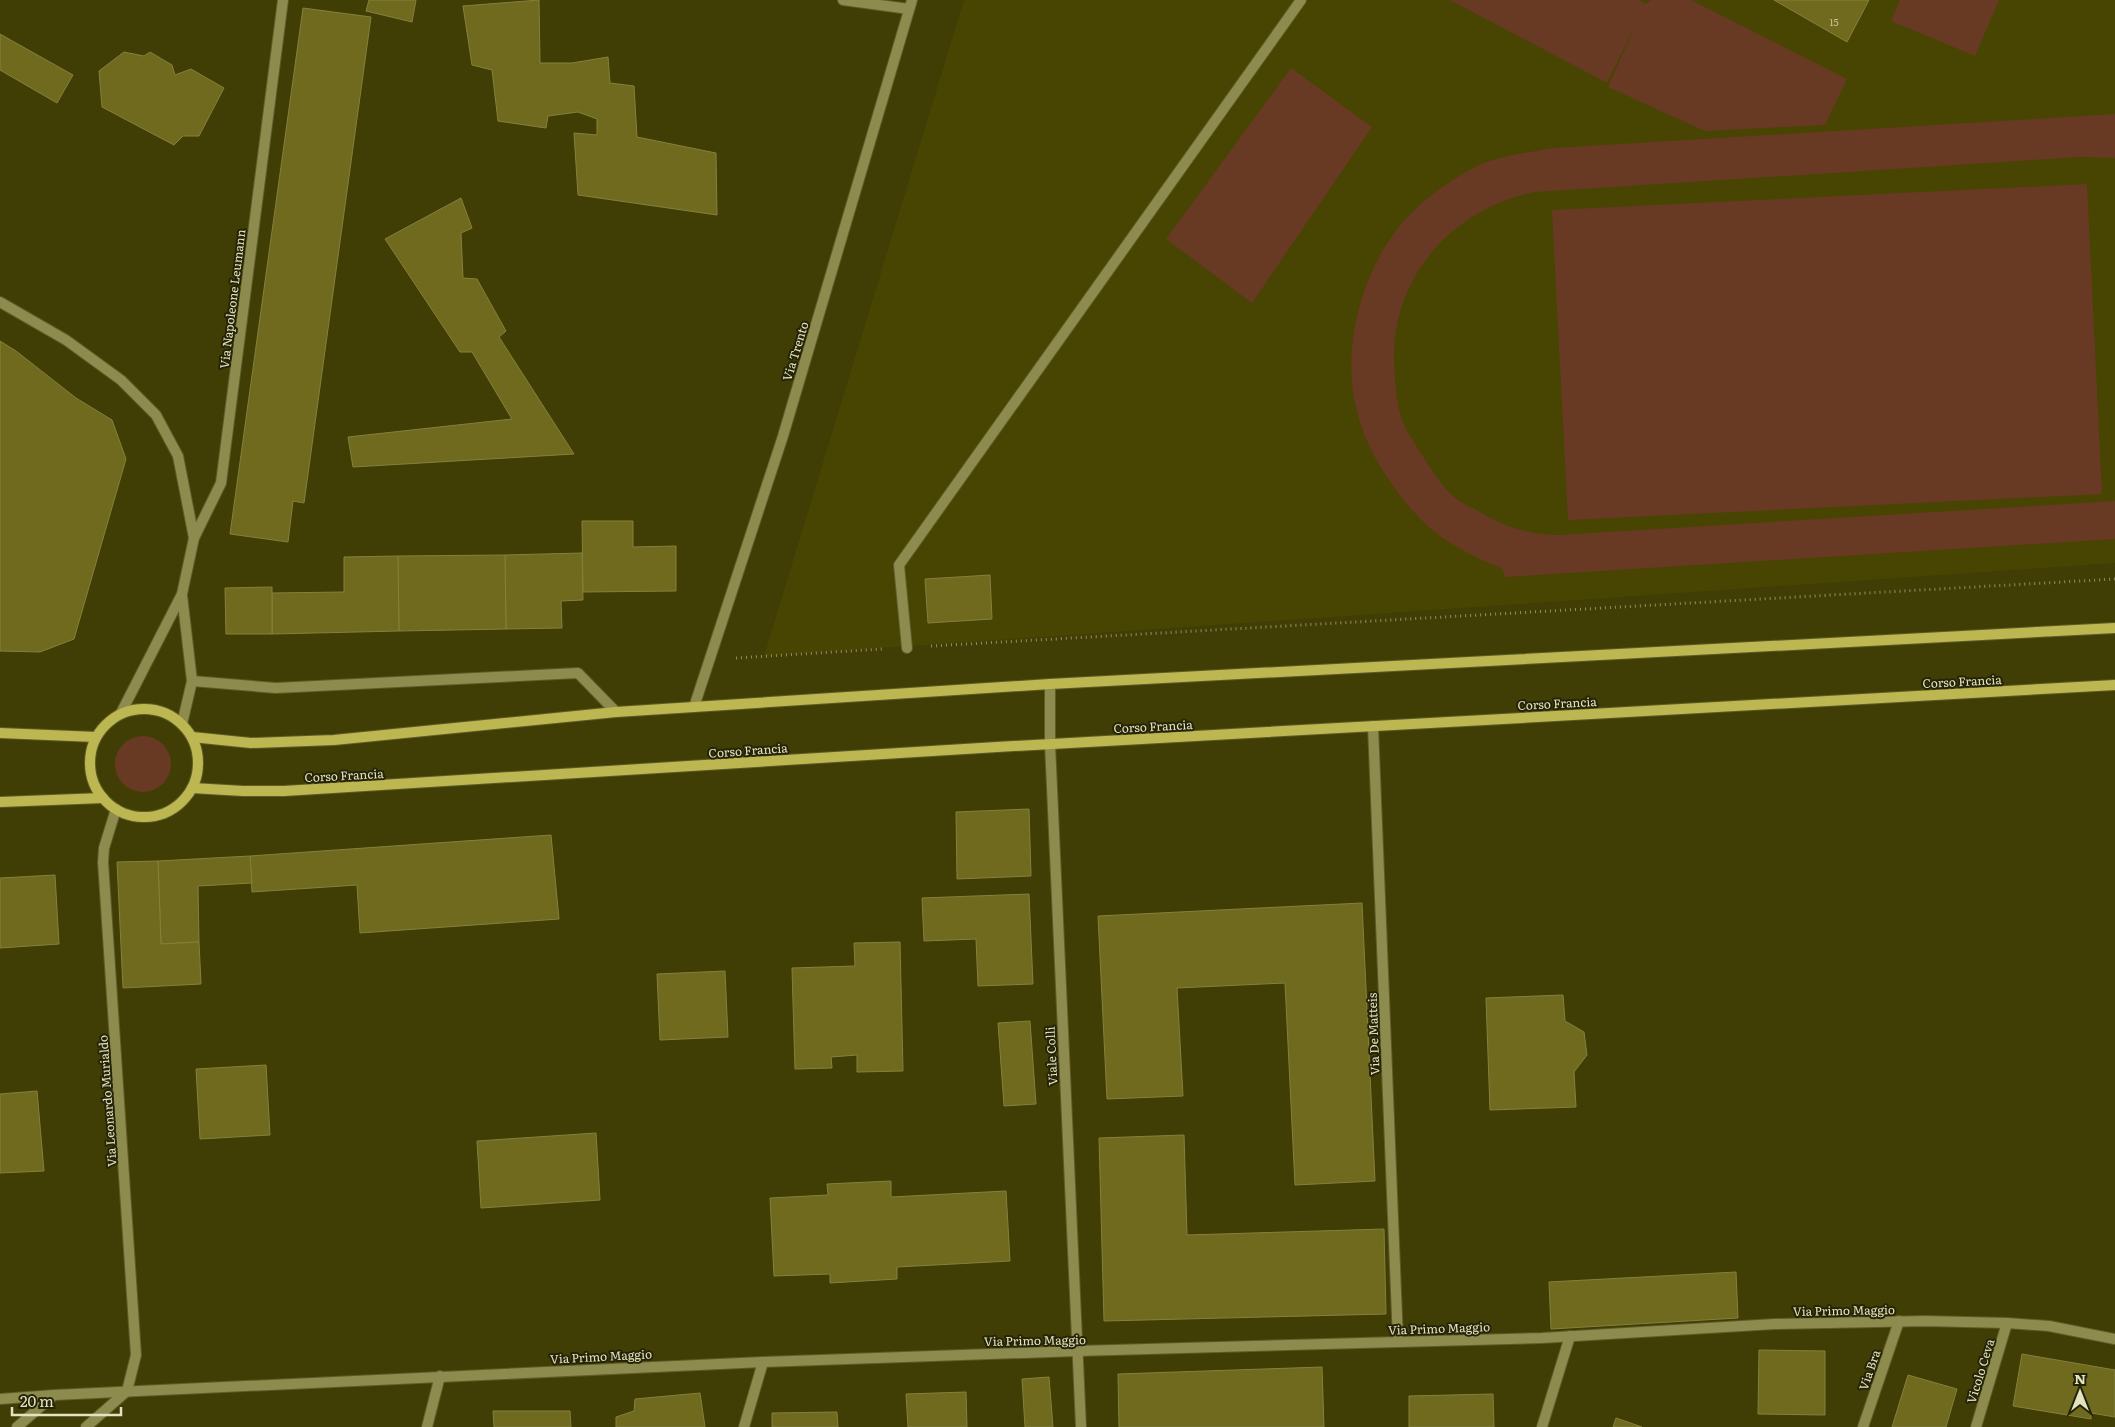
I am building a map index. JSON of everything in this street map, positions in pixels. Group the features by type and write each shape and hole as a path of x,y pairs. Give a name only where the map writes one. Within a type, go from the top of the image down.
{"main road":[{"path":"192,737 251,743 334,740 616,712 1050,684 2115,628"},
{"name":"Corso Francia","path":"192,788 284,791 1050,744 2115,684"},
{"path":"131,710 156,710 168,714 182,724 192,737 197,751 198,762 192,788 182,802 170,811 143,817 129,815 116,809 103,798 94,785 90,767 90,753 96,737 105,725 121,713 131,710"},
{"path":"0,733 96,737"},
{"path":"0,802 103,798"}],"street":[{"name":"Via Napoleone Leumann","path":"121,713 182,594 194,538 221,483 283,0"},
{"path":"843,0 910,5"},
{"path":"907,648 899,565 1301,0"},
{"name":"Via Trento","path":"694,707 783,436 910,5"},
{"path":"0,302 66,340 121,380 156,415 178,456 194,538"},
{"name":"Via Napoleone Leumann","path":"182,594 192,681 182,724"},
{"path":"192,681 276,688 578,674 616,712"},
{"name":"Viale Colli","path":"1050,684 1050,744 1081,1427"},
{"name":"Via De Matteis","path":"1373,726 1398,1341"},
{"name":"Via Leonardo Murialdo","path":"116,809 104,848 103,862 136,1355 127,1391"},
{"name":"Via Primo Maggio","path":"0,1399 127,1391 763,1362 1570,1336 1775,1324 1899,1321 2007,1322 2049,1326 2115,1338"},
{"name":"Via Bra","path":"1863,1427 1899,1321"},
{"name":"Vicolo Ceva","path":"1976,1427 2007,1322"},
{"path":"1542,1427 1570,1336"},
{"path":"744,1427 763,1362"},
{"path":"427,1427 440,1376"},
{"path":"86,1427 127,1391"},
{"path":"17,1427 54,1395"}],"path":[{"path":"711,659 2115,579"}],"shaded area":[{"path":"964,0 2115,0 2115,563 764,656"},
{"path":"1450,0 1639,0 1645,4 1651,0 1691,0 1847,79 1825,125 1705,131 1608,87 1636,24 1607,83"},
{"path":"1900,0 1999,0 1975,56 1891,21"},
{"path":"1291,68 1372,127 1252,303 1166,239"},
{"path":"2115,114 2115,158 2080,157 1535,192 1503,201 1474,216 1449,234 1428,257 1411,283 1400,312 1394,344 1395,383 1400,414 1408,432 1445,488 1457,499 1498,522 1528,532 1559,535 2115,501 2115,539 1504,577 1503,569 1450,543 1420,519 1406,504 1389,480 1375,458 1361,427 1351,371 1352,346 1362,297 1371,274 1395,232 1412,212 1454,179 1486,162 1554,148"},
{"path":"2087,184 2102,494 1568,520 1552,210"},
{"path":"137,736 149,736 159,740 167,748 171,764 167,780 159,788 149,792 137,792 127,788 119,780 115,770 115,758 119,748 127,740"}],"building":[{"path":"369,0 416,0 412,22 366,11"},
{"path":"539,0 540,63 572,63 608,57 610,83 634,86 637,137 716,153 717,215 578,195 574,133 597,135 597,119 578,112 548,116 546,128 498,121 492,70 472,65 463,6"},
{"path":"1774,0 1869,0 1847,42"},
{"path":"303,8 371,17 304,503 293,501 288,542 230,534"},
{"path":"0,34 73,75 57,103 0,70"},
{"path":"124,52 144,56 150,52 172,65 175,75 191,69 224,88 199,136 183,136 174,145 102,107 99,71"},
{"path":"461,198 472,228 461,233 463,278 477,279 506,331 499,337 574,454 353,467 348,437 512,419 472,352 460,352 385,239"},
{"path":"0,341 16,351 76,398 112,420 126,459 74,639 40,652 0,651"},
{"path":"582,521 633,521 633,547 676,546 676,591 583,592"},
{"path":"582,553 583,600 561,601 562,628 506,629 505,555"},
{"path":"505,555 506,629 399,631 398,556"},
{"path":"398,556 399,631 272,634 272,593 344,592 344,557"},
{"path":"990,575 992,619 928,623 925,579"},
{"path":"272,587 272,634 226,634 225,588"},
{"path":"1029,809 1031,876 957,879 956,812"},
{"path":"551,835 559,919 360,933 357,885 252,892 250,856"},
{"path":"250,856 252,883 198,886 199,942 161,944 158,861"},
{"path":"158,861 161,944 199,942 201,984 123,988 117,862"},
{"path":"55,875 59,944 0,948 0,878"},
{"path":"1029,894 1033,984 978,986 976,939 924,941 922,898"},
{"path":"1362,903 1375,1181 1295,1185 1285,983 1177,988 1183,1096 1107,1099 1098,916"},
{"path":"900,942 903,1071 857,1072 857,1055 831,1057 832,1068 795,1069 792,968 855,966 854,943"},
{"path":"725,971 728,1037 660,1040 657,974"},
{"path":"1563,995 1565,1021 1584,1032 1587,1055 1574,1072 1576,1107 1490,1110 1486,998"},
{"path":"1030,1021 1036,1104 1004,1106 998,1023"},
{"path":"266,1065 270,1135 200,1139 196,1069"},
{"path":"37,1091 44,1171 0,1173 0,1094"},
{"path":"596,1133 600,1200 481,1208 477,1141"},
{"path":"1184,1135 1187,1235 1384,1229 1386,1314 1104,1321 1099,1138"},
{"path":"891,1181 891,1197 1006,1191 1010,1261 897,1267 897,1279 830,1283 830,1274 774,1276 770,1198 828,1195 827,1184"},
{"path":"1736,1272 1738,1318 1551,1329 1549,1282"},
{"path":"1759,1350 1825,1351 1825,1415 1758,1414"},
{"path":"2022,1354 2115,1370 2115,1417 2091,1413 2091,1419 2013,1406"},
{"path":"1322,1367 1324,1427 1119,1427 1118,1374"},
{"path":"1908,1375 1957,1389 1946,1427 1892,1427"},
{"path":"1049,1377 1053,1427 1025,1427 1022,1379"},
{"path":"966,1392 967,1427 908,1427 906,1394"},
{"path":"700,1393 705,1427 616,1427 616,1417 634,1411 635,1399"},
{"path":"1493,1394 1494,1427 1409,1427 1409,1396"},
{"path":"493,1411 570,1411 571,1427 494,1427"},
{"path":"837,1412 838,1427 772,1427 772,1413"},
{"path":"1616,1418 1642,1427 1613,1427"}]}
